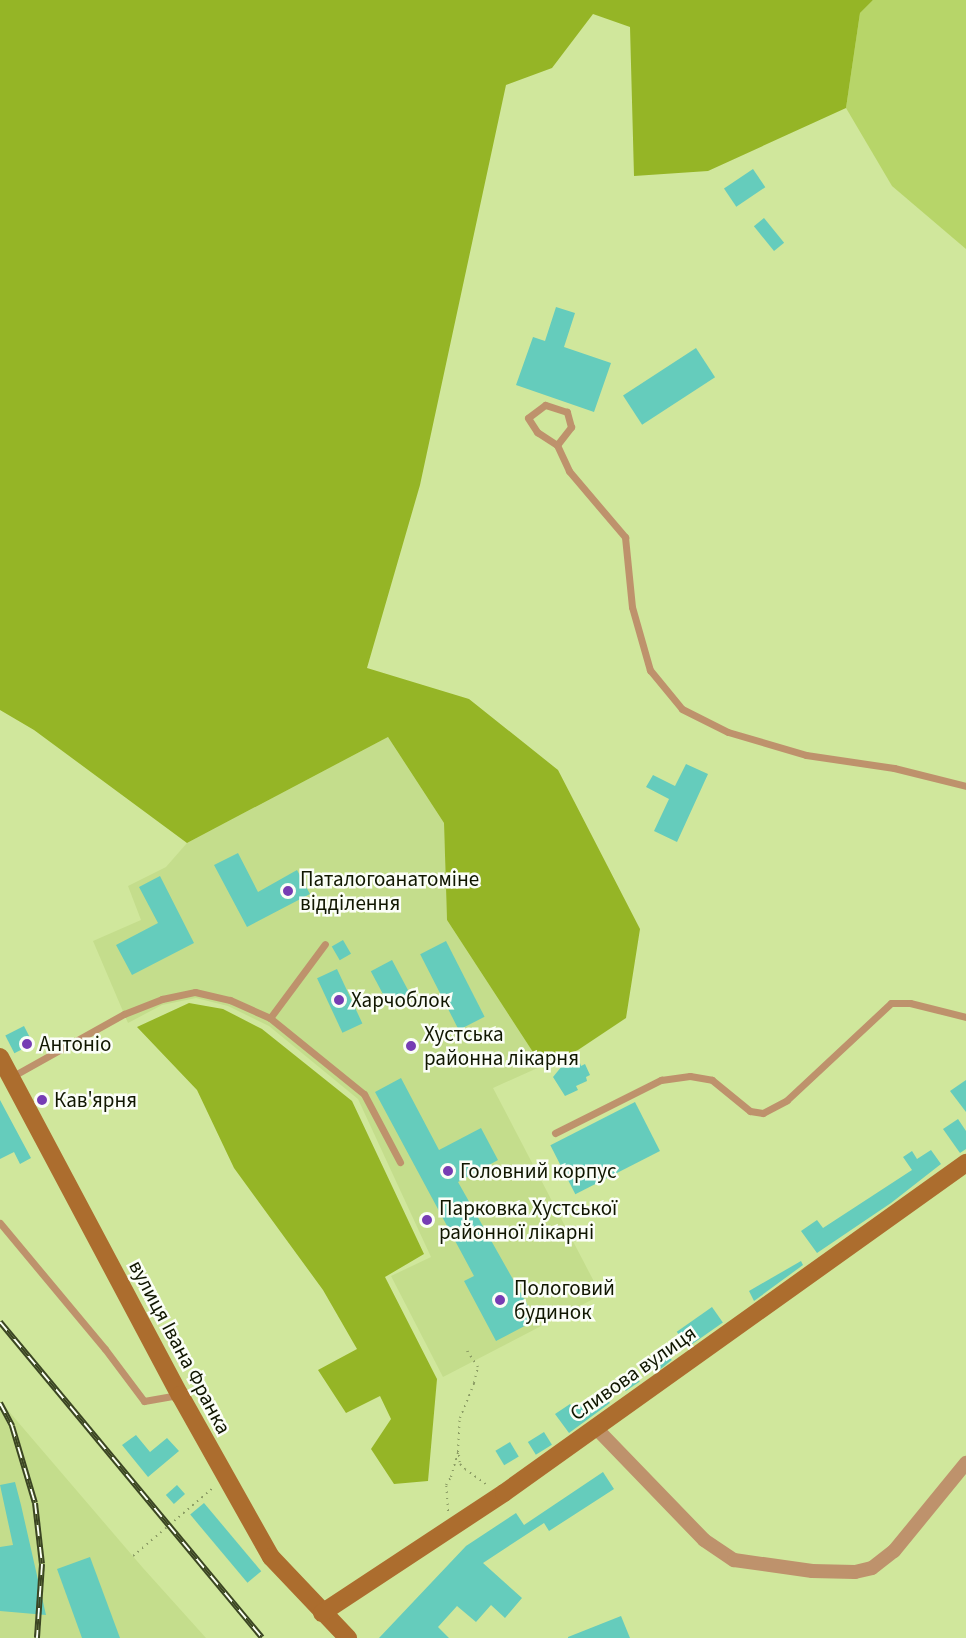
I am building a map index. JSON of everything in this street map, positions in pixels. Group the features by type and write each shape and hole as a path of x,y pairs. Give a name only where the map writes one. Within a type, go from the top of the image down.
{"street":[{"name":"вулиця Івана Франка","path":"0,1057 180,1395 271,1557 348,1638"},
{"name":"Сливова вулиця","path":"322,1613 504,1492 966,1163"},
{"path":"595,1427 704,1540 734,1560 812,1571 855,1572 872,1568 894,1551 966,1463"}],"lane":[{"path":"557,445 571,427 567,412 545,405 528,418 537,432 557,445 569,471 625,537 632,607 650,670 682,709 729,732 806,755 894,768 966,786"},
{"path":"270,1018 325,944"},
{"path":"11,1077 124,1014 162,999 195,992 230,999 270,1018 364,1094 400,1162"},
{"path":"555,1133 661,1080 690,1076 712,1080 750,1111 763,1113 787,1101 876,1014 891,1003 910,1003 966,1017"},
{"path":"0,1223 105,1349 144,1401 180,1395"}],"path":[{"path":"446,1531 449,1501 446,1485 451,1477 458,1452 460,1418 478,1366 465,1348"},
{"path":"458,1452 460,1464 465,1469 492,1489 504,1492"},
{"path":"133,1556 225,1477"}],"shaded area":[{"path":"0,0 873,0 860,13 846,108 708,171 634,176 630,27 593,14 552,68 506,85 420,485 367,668 469,699 558,770 640,929 626,1018 578,1050 542,1066 447,920 444,823 388,737 187,843 34,730 0,710"},
{"path":"873,0 966,0 966,249 892,186 846,108 860,13"},
{"name":"Хустська районна лікарня","path":"388,737 444,823 447,920 542,1066 493,1088 601,1295 443,1377 391,1276 431,1257 358,1099 269,1026 228,1006 196,998 162,1005 128,1023 93,941 141,920 128,886 166,867 187,843"},
{"path":"189,1003 223,1009 262,1029 352,1101 424,1254 385,1277 437,1379 428,1481 394,1484 371,1449 391,1419 380,1396 346,1413 318,1370 357,1349 323,1290 234,1168 197,1090 137,1027"},
{"path":"0,1401 143,1568 206,1638 0,1638"}],"building":[{"path":"753,169 765,187 736,207 724,189"},
{"path":"764,218 784,243 774,251 754,226"},
{"path":"556,307 575,313 564,347 611,363 594,412 516,385 533,337 545,341"},
{"path":"696,348 715,377 642,425 623,395"},
{"path":"686,764 708,774 677,842 654,831 669,799 646,787 653,775 675,786"},
{"path":"238,853 258,892 297,870 310,894 247,927 214,865"},
{"path":"160,876 194,943 132,975 116,945 158,923 139,887"},
{"path":"343,940 351,954 340,960 332,946"},
{"path":"446,941 485,1017 459,1030 420,954"},
{"path":"392,960 411,995 390,1007 371,971"},
{"name":"Харчоблок","path":"337,969 362,1023 342,1033 317,978"},
{"path":"24,1026 33,1044 14,1053 5,1036"},
{"path":"580,1063 581,1066 585,1064 590,1075 586,1077 587,1081 576,1086 578,1090 565,1096 553,1077 562,1066 570,1067"},
{"name":"Головний корпус","path":"401,1078 439,1150 481,1128 498,1160 458,1182 536,1320 496,1341 464,1281 474,1276 375,1092"},
{"path":"966,1080 966,1112 950,1091"},
{"path":"0,1100 31,1158 20,1164 14,1152 0,1159"},
{"path":"635,1102 660,1151 575,1194 550,1145"},
{"path":"958,1119 966,1131 966,1149 960,1153 943,1129"},
{"path":"931,1150 941,1164 891,1203 817,1253 801,1231 817,1220 823,1228 912,1170 903,1157 912,1151 917,1159"},
{"path":"801,1261 803,1265 754,1301 749,1291"},
{"path":"712,1307 723,1323 688,1347 677,1332"},
{"path":"663,1349 672,1360 659,1370 651,1359"},
{"path":"632,1370 640,1382 626,1391 618,1380"},
{"path":"602,1391 610,1403 569,1433 555,1414 570,1404 574,1409"},
{"path":"544,1432 552,1445 536,1455 528,1442"},
{"path":"136,1435 150,1452 167,1438 179,1451 148,1477 122,1445"},
{"path":"510,1442 519,1457 504,1465 495,1451"},
{"path":"603,1472 614,1489 549,1531 544,1523 483,1563 522,1598 505,1618 491,1605 476,1622 457,1606 438,1627 449,1638 379,1638 466,1546 516,1513 524,1525"},
{"path":"15,1482 46,1615 0,1611 0,1547 13,1545 0,1485"},
{"path":"177,1485 185,1494 174,1504 166,1495"},
{"path":"204,1503 261,1571 247,1583 190,1515"},
{"path":"90,1557 120,1638 82,1638 57,1569"},
{"path":"621,1616 630,1638 568,1638 568,1637"}],"railway":[{"path":"0,1322 262,1638"},
{"path":"0,1403 12,1426 35,1503 42,1564 37,1638"}],"place":[{"name":"Паталогоанатоміне відділення","path":"288,891"},
{"name":"Харчоблок","path":"339,1000"},
{"name":"Антоніо","path":"27,1044"},
{"name":"Хустська районна лікарня","path":"411,1046"},
{"name":"Кав'ярня","path":"42,1100"},
{"name":"Головний корпус","path":"448,1171"},
{"name":"Парковка Хустської районної лікарні","path":"427,1220"},
{"name":"Пологовий будинок","path":"500,1300"}]}
